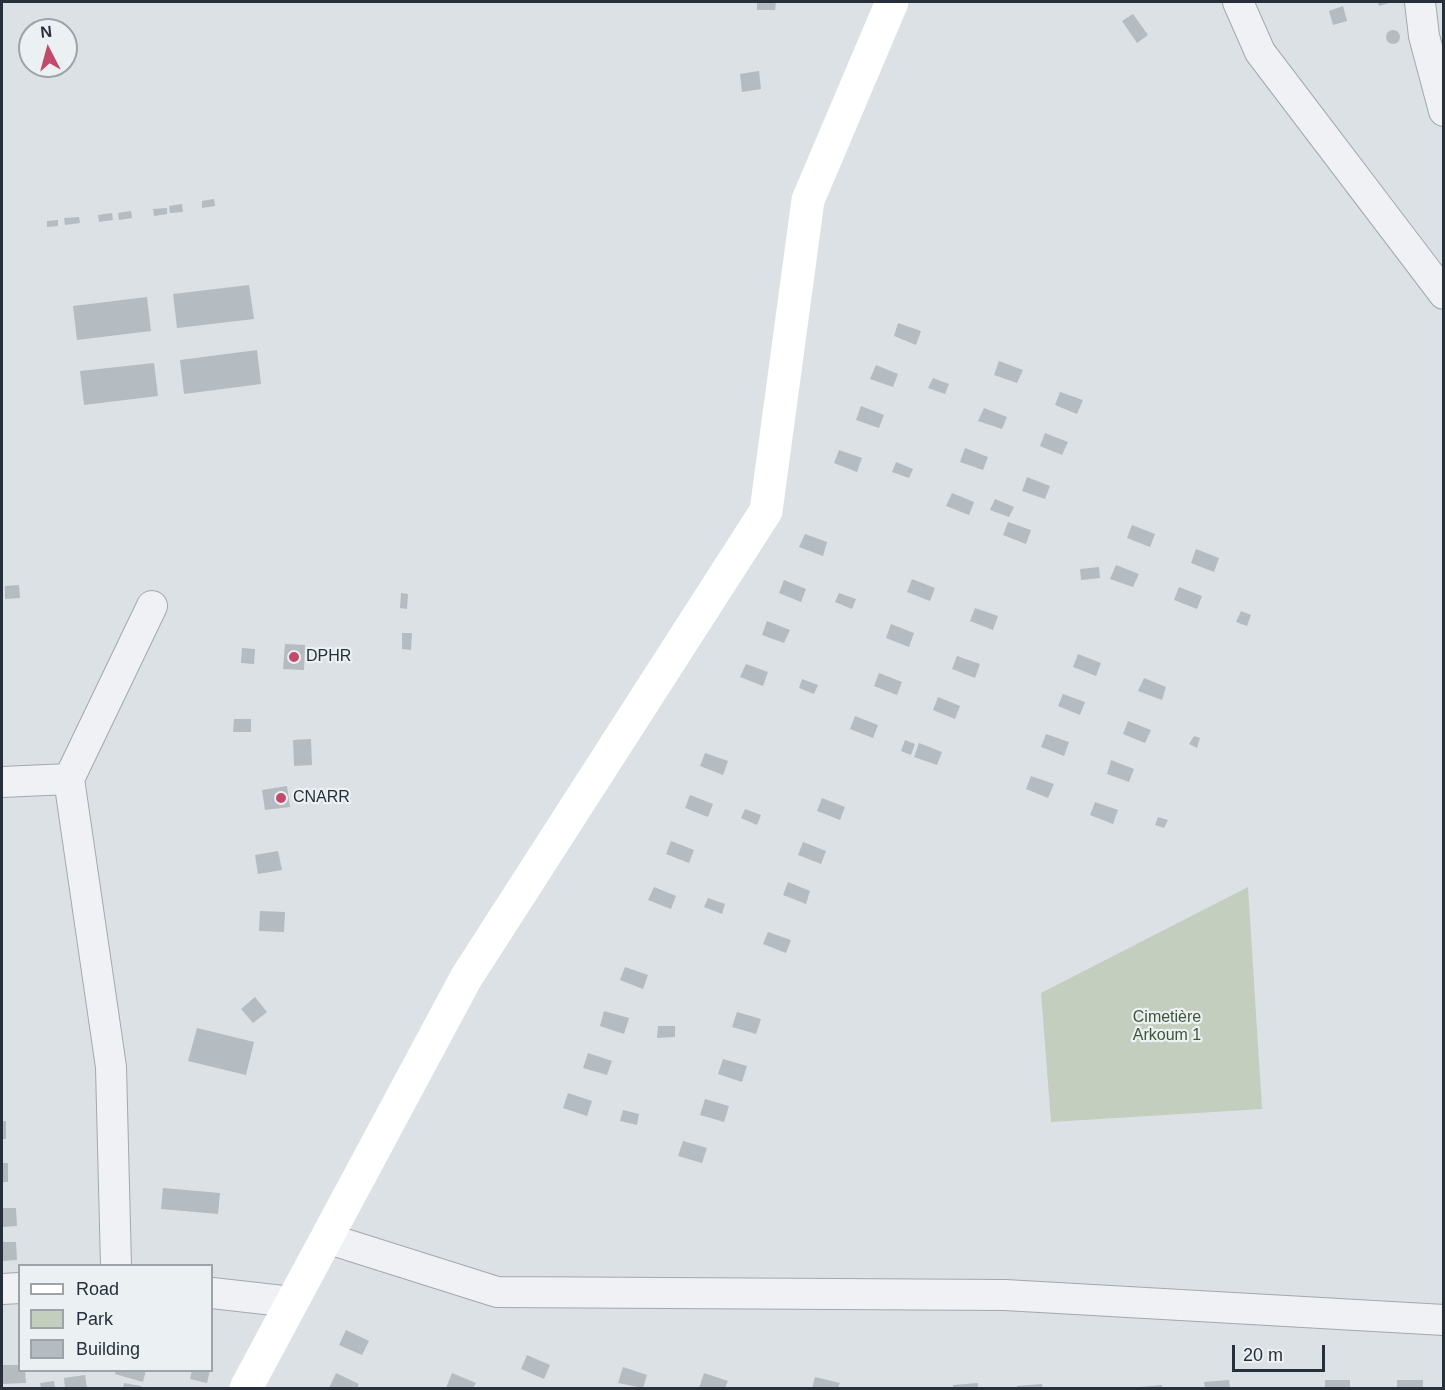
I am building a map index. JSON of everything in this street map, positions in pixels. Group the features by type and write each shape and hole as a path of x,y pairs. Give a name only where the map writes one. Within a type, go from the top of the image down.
{"main road":[{"path":"246,1389 465,978 766,511 808,200 892,2"}],"street":[{"path":"1238,2 1260,52 1443,294"},
{"path":"1420,2 1424,36 1443,111"},
{"path":"116,1264 111,1067 69,779 152,606"},
{"path":"2,782 69,779"},
{"path":"326,1238 497,1292 1005,1295 1443,1320"},
{"path":"2,1289 18,1288"},
{"path":"213,1293 292,1302"}],"green space":[{"name":"Cimetière Arkoum 1","path":"1248,887 1262,1109 1051,1122 1041,993"}],"building":[{"path":"757,2 776,2 775,10 757,10"},
{"path":"1378,2 1392,2 1379,6"},
{"path":"1343,6 1347,21 1333,25 1329,11"},
{"path":"1133,14 1148,35 1137,43 1122,21"},
{"path":"1390,30 1396,30 1400,37 1396,44 1390,44 1386,40 1386,34"},
{"path":"759,71 761,89 742,92 740,74"},
{"path":"214,199 215,206 202,208 202,201"},
{"path":"182,204 183,212 170,213 169,206"},
{"path":"167,208 167,214 154,216 153,209"},
{"path":"131,211 132,218 119,220 118,213"},
{"path":"112,213 113,220 99,222 98,215"},
{"path":"79,217 80,223 65,225 64,218"},
{"path":"58,220 58,226 47,227 47,221"},
{"path":"249,285 254,319 177,328 173,294"},
{"path":"147,297 151,331 77,340 73,306"},
{"path":"898,323 921,331 916,345 894,336"},
{"path":"257,350 261,384 184,394 180,360"},
{"path":"999,361 1023,370 1017,383 994,375"},
{"path":"154,363 158,396 84,405 80,371"},
{"path":"876,365 898,374 893,387 870,379"},
{"path":"933,378 949,384 945,394 928,388"},
{"path":"1060,392 1083,400 1077,414 1055,405"},
{"path":"861,406 884,415 879,428 856,420"},
{"path":"984,408 1007,417 1002,429 978,421"},
{"path":"1045,433 1068,442 1062,455 1040,446"},
{"path":"965,448 988,457 983,470 960,462"},
{"path":"839,450 862,458 857,472 834,463"},
{"path":"896,462 913,469 909,478 892,472"},
{"path":"1027,477 1050,486 1045,499 1022,491"},
{"path":"952,493 974,502 969,515 946,506"},
{"path":"995,499 1014,507 1009,517 990,510"},
{"path":"1008,522 1031,530 1026,544 1003,535"},
{"path":"1132,525 1155,534 1150,547 1127,538"},
{"path":"805,534 827,542 823,556 799,547"},
{"path":"1196,549 1219,558 1214,572 1191,563"},
{"path":"1116,565 1139,574 1133,587 1110,579"},
{"path":"1099,567 1100,578 1081,580 1080,569"},
{"path":"912,579 935,588 930,601 907,592"},
{"path":"784,580 806,589 801,602 779,593"},
{"path":"19,585 20,598 5,599 5,586"},
{"path":"1179,587 1202,596 1197,609 1174,600"},
{"path":"401,593 408,594 407,609 400,608"},
{"path":"839,593 856,599 852,609 835,602"},
{"path":"975,608 998,616 993,630 970,621"},
{"path":"1241,611 1251,615 1247,626 1236,622"},
{"path":"767,621 790,630 784,643 762,635"},
{"path":"891,624 914,633 909,647 886,638"},
{"path":"402,633 412,633 411,650 402,649"},
{"path":"285,644 305,645 304,670 283,669"},
{"path":"242,648 255,649 254,664 241,663"},
{"path":"1078,654 1101,663 1096,676 1073,667"},
{"path":"957,656 980,664 975,678 952,669"},
{"path":"746,664 768,672 763,686 740,677"},
{"path":"879,673 902,682 897,695 874,686"},
{"path":"1144,678 1166,687 1162,700 1138,691"},
{"path":"802,679 818,685 814,694 799,688"},
{"path":"1063,694 1085,702 1080,715 1058,706"},
{"path":"938,697 960,706 955,719 933,710"},
{"path":"855,716 878,725 873,738 850,729"},
{"path":"234,719 251,719 251,732 233,732"},
{"path":"1128,721 1151,730 1145,743 1123,734"},
{"path":"1046,734 1069,742 1064,756 1041,747"},
{"path":"1194,736 1200,738 1197,748 1189,744"},
{"path":"311,739 312,765 294,766 293,740"},
{"path":"905,740 915,744 911,755 901,751"},
{"path":"919,743 942,752 937,765 914,757"},
{"path":"705,753 728,761 723,775 700,766"},
{"path":"1111,760 1134,769 1129,782 1107,774"},
{"path":"1031,776 1054,784 1048,798 1026,789"},
{"path":"287,786 290,807 265,810 262,790"},
{"path":"690,795 713,804 708,817 685,808"},
{"path":"822,798 845,807 840,820 817,811"},
{"path":"1095,802 1118,810 1113,824 1090,815"},
{"path":"745,809 761,815 757,825 741,818"},
{"path":"1158,817 1168,820 1164,828 1155,825"},
{"path":"671,841 694,850 689,863 666,854"},
{"path":"803,842 826,851 821,864 798,855"},
{"path":"278,851 282,870 258,874 255,855"},
{"path":"788,882 810,891 806,904 783,895"},
{"path":"654,887 676,896 671,909 648,900"},
{"path":"708,898 725,904 722,914 704,907"},
{"path":"260,911 285,912 284,932 259,931"},
{"path":"768,932 791,940 786,953 763,944"},
{"path":"625,967 648,975 643,989 620,980"},
{"path":"255,997 267,1012 253,1023 241,1009"},
{"path":"604,1011 629,1018 624,1034 600,1026"},
{"path":"737,1012 761,1019 756,1034 732,1027"},
{"path":"658,1026 675,1026 675,1037 657,1038"},
{"path":"197,1028 254,1042 246,1075 188,1061"},
{"path":"588,1053 612,1061 607,1075 583,1068"},
{"path":"723,1059 747,1066 742,1082 718,1074"},
{"path":"568,1093 592,1101 587,1116 563,1108"},
{"path":"705,1099 729,1106 724,1122 700,1115"},
{"path":"623,1110 639,1114 637,1125 620,1121"},
{"path":"2,1121 6,1121 6,1139 2,1139"},
{"path":"683,1141 707,1148 702,1163 678,1156"},
{"path":"2,1163 8,1163 8,1182 2,1182"},
{"path":"163,1188 220,1193 218,1214 161,1209"},
{"path":"2,1208 16,1208 17,1226 2,1227"},
{"path":"2,1242 16,1242 17,1260 2,1261"},
{"path":"346,1330 369,1341 362,1355 339,1345"},
{"path":"527,1355 550,1365 544,1379 521,1369"},
{"path":"2,1365 18,1365 18,1372 25,1372 26,1383 2,1384"},
{"path":"623,1367 647,1375 643,1388 618,1383"},
{"path":"116,1372 146,1372 143,1382 115,1374"},
{"path":"192,1372 210,1372 207,1383 190,1379"},
{"path":"336,1373 359,1384 357,1388 329,1388"},
{"path":"452,1373 476,1383 473,1388 446,1388"},
{"path":"704,1373 728,1381 725,1388 699,1388"},
{"path":"85,1375 87,1388 65,1388 64,1378"},
{"path":"815,1377 840,1383 838,1388 812,1388"},
{"path":"1229,1380 1230,1388 1205,1388 1204,1382"},
{"path":"1325,1380 1350,1380 1350,1388 1325,1388"},
{"path":"1397,1380 1423,1380 1423,1388 1397,1388"},
{"path":"54,1381 55,1388 41,1388 40,1383"},
{"path":"124,1383 141,1386 141,1388 123,1388"},
{"path":"978,1383 978,1388 953,1388 953,1385"},
{"path":"1042,1384 1043,1388 1017,1388 1017,1386"},
{"path":"1162,1385 1162,1388 1140,1388 1140,1387"}],"place":[{"name":"DPHR","path":"294,657"},
{"name":"CNARR","path":"281,798"}]}
